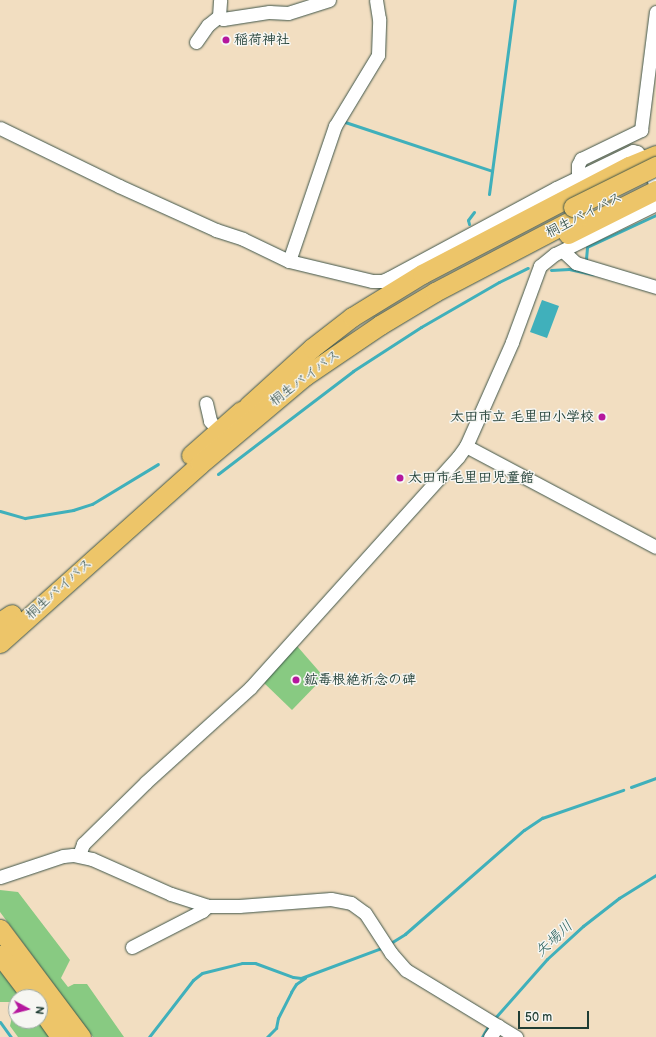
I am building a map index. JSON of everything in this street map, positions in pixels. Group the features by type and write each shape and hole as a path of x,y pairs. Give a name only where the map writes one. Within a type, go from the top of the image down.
{"highway":[{"name":"桐生バイパス","path":"8,622 305,376 405,309 576,212 652,160"},
{"path":"248,406 312,348 352,317 422,274 652,160"},
{"name":"桐生バイパス","path":"0,643 8,622 218,430 297,368 372,317 426,283 576,212 656,179"},
{"path":"240,429 318,382 441,301 586,224 656,190"},
{"path":"0,654 8,622"},
{"path":"0,929 81,1037"},
{"path":"0,955 26,989"},
{"path":"48,1020 60,1037"}],"street":[{"path":"196,42 208,26 219,16 220,0"},
{"path":"219,16 224,19 269,12 288,13 329,0"},
{"path":"289,261 334,126 378,55 379,12 376,0"},
{"path":"578,177 578,165 581,159 641,130 656,12"},
{"path":"0,128 126,189 289,261 372,281 382,281 389,278 578,177 633,151 652,160 656,185"},
{"path":"79,855 83,844 146,782 250,688 466,446 512,342 540,266 563,250 656,204"},
{"path":"563,250 571,260 576,262 656,287"},
{"path":"206,403 210,421 218,430"},
{"path":"466,446 656,546"},
{"path":"0,877 63,856 79,855 92,859 171,894 208,906 239,906 331,899 351,903 359,907 365,913 391,953 406,970 516,1037"},
{"path":"132,947 202,911 208,906"},
{"path":"490,1037 498,1026"}],"green space":[{"path":"297,646 324,677 292,710 263,682"},
{"path":"0,890 18,892 70,960 61,978 68,987 74,984 87,984 124,1037 93,1037 0,912"},
{"path":"0,971 14,989 8,989 8,1002 0,1002"},
{"path":"12,1029 44,1029 50,1037 18,1037"}],"water":[{"path":"542,300 559,306 547,338 530,332"}],"waterway":[{"path":"489,194 515,0"},
{"path":"345,122 492,171"},
{"path":"469,224 468,220 474,212"},
{"path":"586,259 587,247 656,215"},
{"path":"218,474 353,371 421,327 499,282 528,268"},
{"path":"551,270 569,269 593,274"},
{"path":"0,511 25,518 73,510 92,504 158,464"},
{"path":"631,787 656,778"},
{"path":"389,944 405,934 524,830 542,818 623,790"},
{"name":"矢場川","path":"494,1019 547,959 583,926 619,898 656,875"},
{"path":"149,1037 193,980 202,973 242,963 255,963 293,977 301,978 384,947"},
{"path":"267,1037 276,1028 278,1018 296,984 305,978"},
{"path":"0,1022 11,1037"},
{"name":"矢場川","path":"482,1037 489,1025"}],"place":[{"name":"稲荷神社","path":"226,40"},
{"name":"太田市立 毛里田小学校","path":"602,417"},
{"name":"太田市毛里田児童館","path":"400,478"},
{"name":"鉱毒根絶祈念の碑","path":"296,680"}]}
